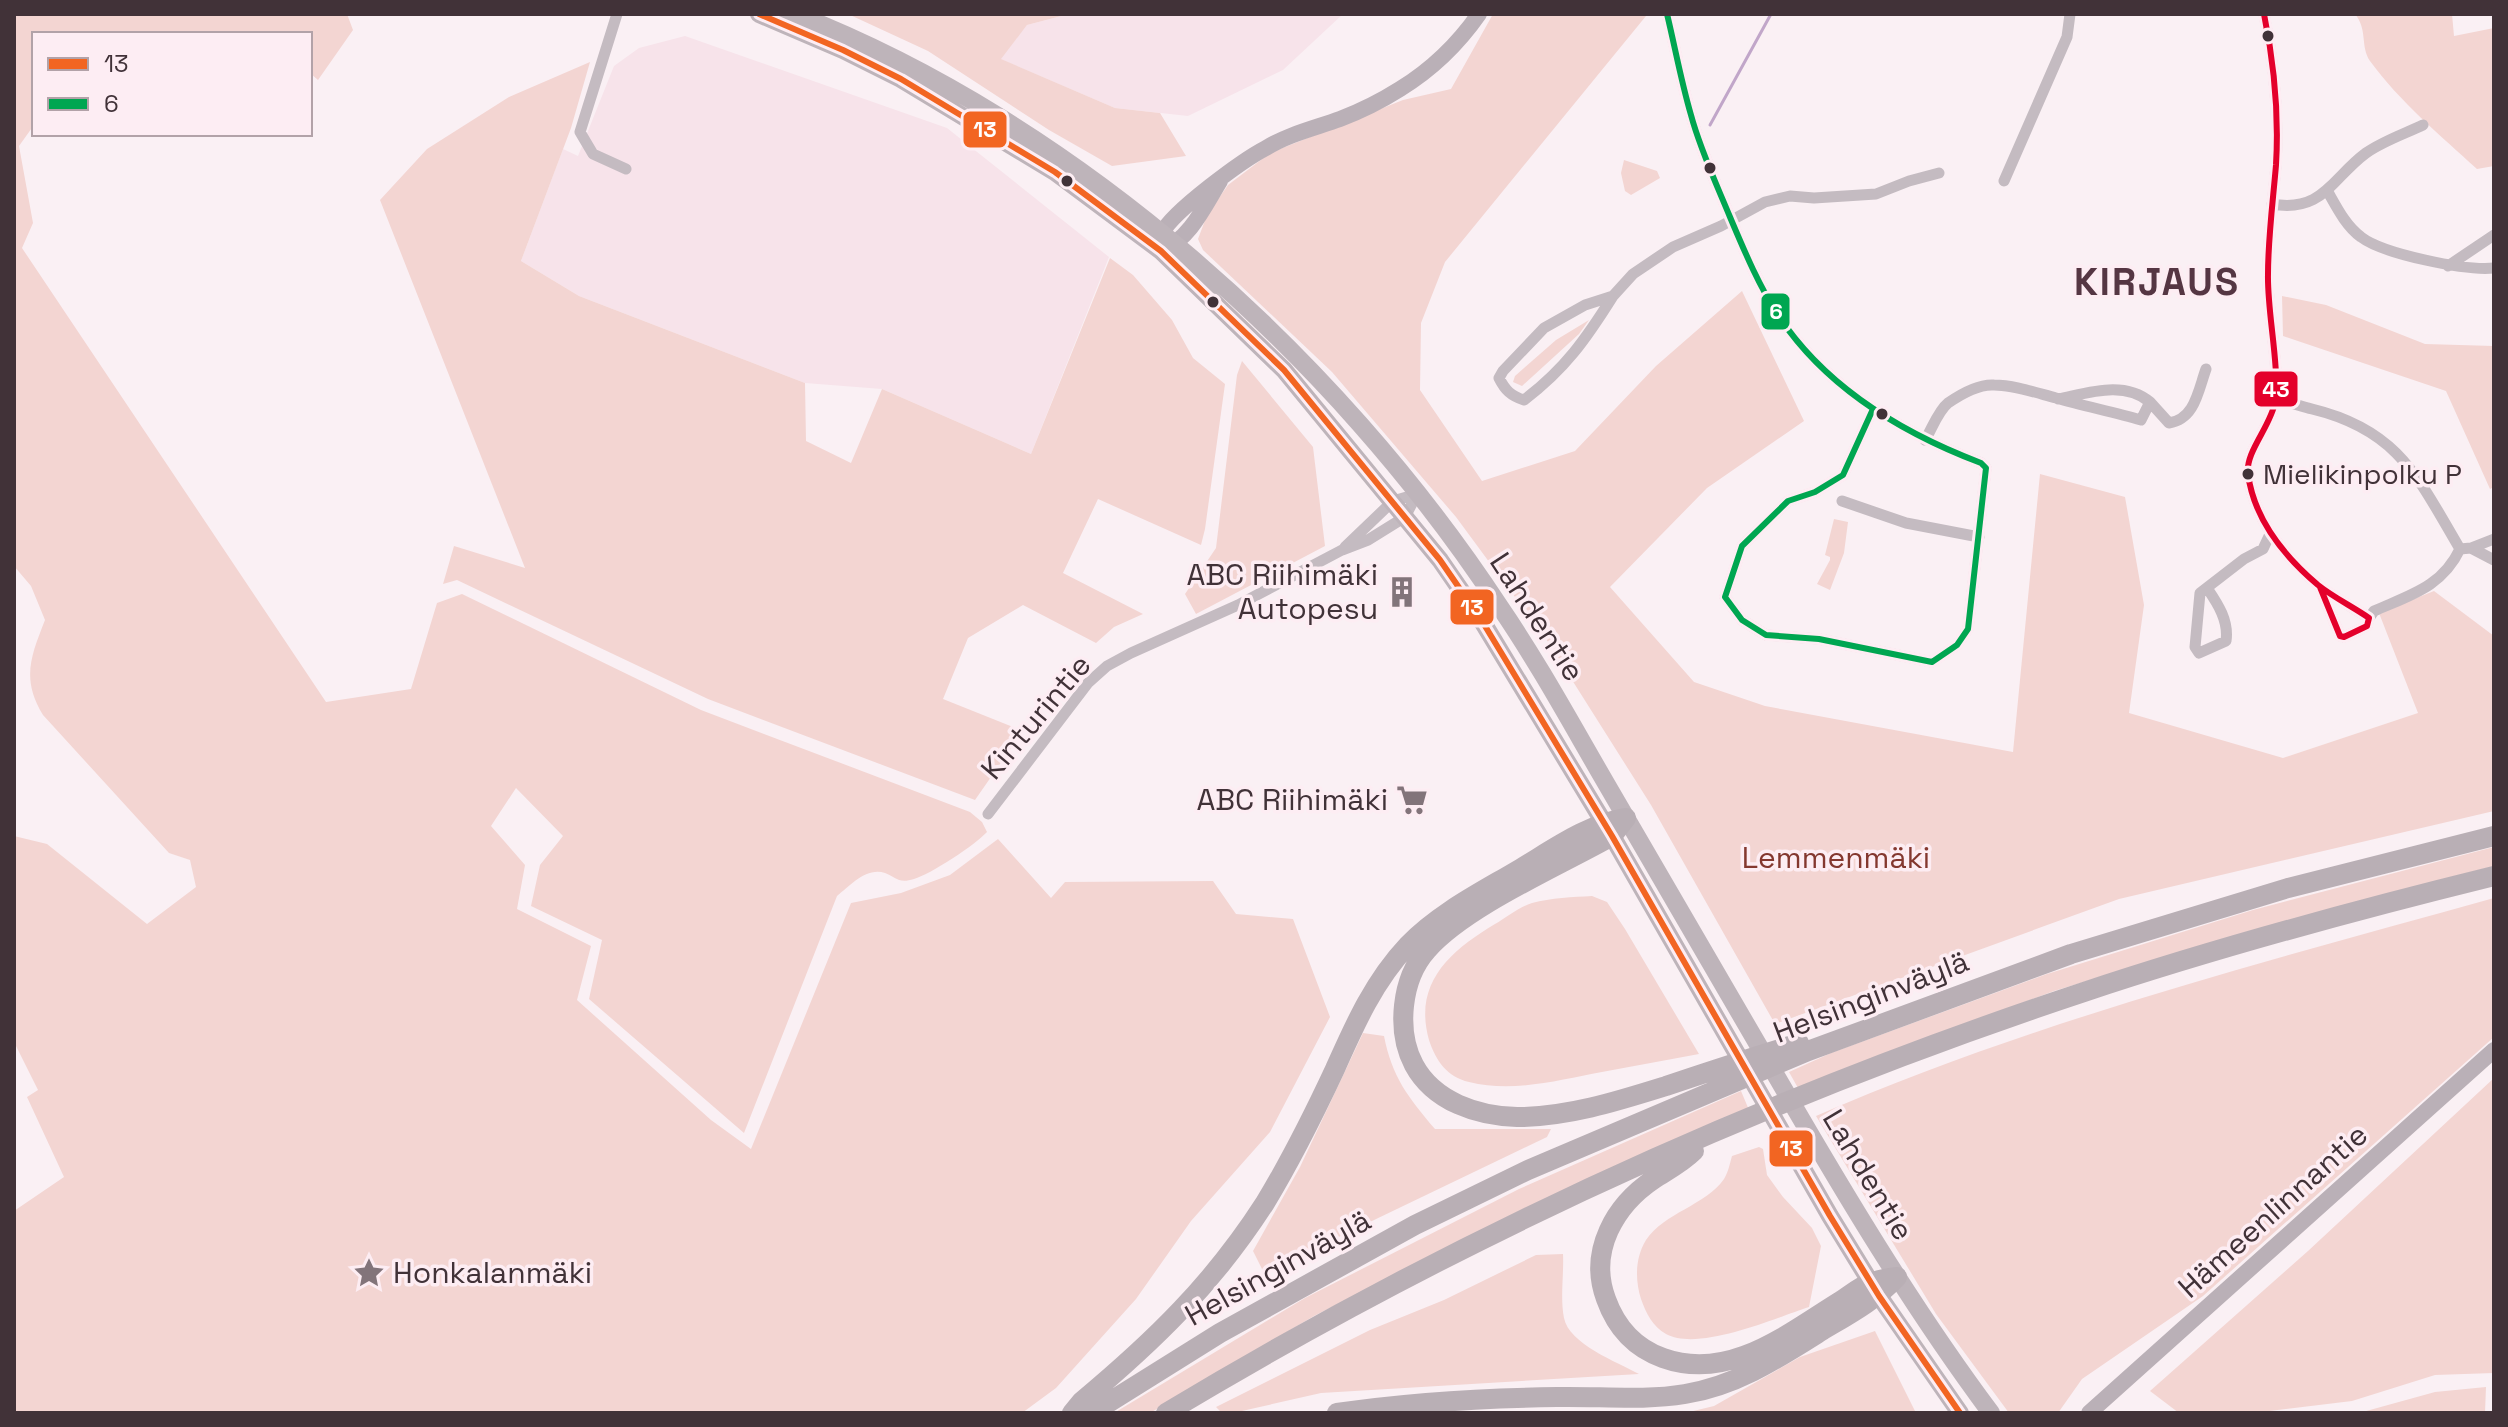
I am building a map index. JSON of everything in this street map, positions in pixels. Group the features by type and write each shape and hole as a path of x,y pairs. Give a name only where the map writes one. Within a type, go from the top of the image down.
{"highway":[{"path":"1626,818 1448,931 1426,951 1408,987 1403,1018 1404,1035 1413,1062 1431,1087 1458,1104 1491,1115 1519,1117 1601,1106 1714,1080"},
{"path":"1072,1413 1166,1328 1223,1261 1264,1203 1293,1154 1363,1006 1390,965 1408,945 1435,921 1471,898 1608,829"},
{"name":"Helsinginväylä","path":"1092,1413 1220,1333 1415,1225 1714,1080 1806,1046 1850,1035 2071,954 2288,888 2494,836"},
{"path":"1166,1413 1334,1315 1553,1205 1760,1113 1976,1029 2153,969 2297,927 2494,876"},
{"path":"1714,1133 1687,1159 1634,1194 1608,1228 1602,1256 1604,1293 1612,1316 1646,1351 1675,1362 1697,1365 1732,1360 1774,1342 1897,1277"},
{"path":"1337,1413 1411,1402 1692,1393 1720,1386 1752,1372 1876,1289"}],"main road":[{"name":"Lahdentie","path":"759,14 843,50 967,116 1166,243 1284,370 1440,560 1482,621 1608,829 1830,1216 1960,1413"},
{"name":"Lahdentie","path":"795,14 919,68 1026,132 1256,315 1358,423 1417,494 1497,601 1522,640 1897,1277 1947,1354 1991,1413"},
{"path":"1166,243 1193,201 1265,148 1291,135 1343,118 1400,89 1448,51 1479,14"},
{"name":"Hämeenlinnantie","path":"2089,1413 2494,1050"}],"street":[{"path":"617,14 580,132 593,154 626,169"},
{"path":"1667,14 1694,126 1761,286 1796,340 1828,372 1873,409 1925,440 1981,463 1986,468 1968,629 1957,645 1932,662 1805,636 1766,635 1742,620 1725,597 1742,546 1788,501 1815,492 1843,475 1873,409"},
{"path":"2004,181 2067,37 2070,14"},
{"path":"2264,14 2275,86 2276,161 2268,273 2275,400 2269,424 2251,454 2248,473 2270,534 2320,587 2369,618"},
{"path":"2272,204 2286,206 2314,201 2328,192 2365,154 2423,125"},
{"path":"1613,296 1585,305 1544,328 1503,371 1499,378 1503,387 1513,397 1524,400 1540,388 1578,350 1613,296 1633,274 1673,247 1778,197 1876,194 1939,173"},
{"path":"2328,192 2351,228 2368,242 2448,266 2476,270 2494,268"},
{"path":"2448,266 2494,235"},
{"path":"2058,399 2115,389 2141,395 2169,423 2186,417 2206,369"},
{"path":"1925,440 1944,407 1973,389 1995,385 2141,420 2150,402"},
{"path":"2275,400 2349,419 2393,448 2409,465 2466,549 2494,560"},
{"path":"1405,517 1417,494"},
{"name":"Kinturintie","path":"1342,550 1393,501 1417,494"},
{"path":"1842,501 1906,523 1979,537"},
{"name":"Kinturintie","path":"988,814 1088,683 1107,666 1270,590 1342,550 1368,540 1405,517"},
{"path":"2207,588 2225,621 2226,641 2199,653 2195,647 2200,593 2244,559 2263,549 2270,534"},
{"path":"2320,587 2340,636 2344,637 2363,629 2374,611 2436,583 2466,549 2494,539"}],"shaded area":[{"path":"1069,14 1343,14 1283,70 1188,116 1115,108 1000,59 1027,25"},
{"path":"685,36 947,128 1109,257 1031,454 882,389 805,383 579,296 521,261 563,149 578,156 614,66 639,48"}],"green space":[{"path":"14,14 347,14 353,30 318,80 312,75 312,32 32,32 32,128 19,146 33,223 22,248 326,702 411,689 437,603 462,594 701,710 970,812 982,822 987,832 963,851 914,879 904,881 885,873 871,873 859,878 837,896 744,1133 589,999 602,940 531,906 540,865 563,836 516,788 491,826 525,865 517,909 591,946 577,1000 711,1120 751,1149 851,903 901,893 950,875 998,839 1051,898 1065,882 1213,881 1236,914 1293,919 1330,1017 1270,1132 1191,1221 1136,1299 1056,1388 1022,1413 14,1413 14,1211 64,1177 27,1097 38,1090 14,1042 14,836 47,844 147,924 196,887 190,860 169,853 43,715 32,690 30,668 45,620 31,586 14,566"},
{"path":"848,14 1069,14 1027,25 1001,59 1115,108 1160,113 1186,156 1112,166 1049,130 928,51"},
{"name":"Lemmenmäki","path":"1493,14 1646,16 1445,262 1421,323 1420,390 1482,481 1575,451 1656,366 1742,291 1804,421 1707,488 1610,587 1694,682 1765,706 2013,752 2040,474 2125,497 2144,605 2129,713 2283,758 2418,713 2379,613 2434,591 2494,636 2494,811 2119,899 1775,1024 1651,805 1548,642 1456,517 1332,372 1203,250 1198,239 1207,215 1228,185 1270,153 1403,100 1451,89"},
{"path":"2355,14 2452,14 2454,36 2494,28 2494,166 2477,169 2394,90 2370,61"},
{"path":"590,62 571,128 521,261 579,296 805,383 806,441 851,463 882,389 1031,454 1110,258 1133,275 1172,320 1193,358 1225,384 1201,545 1098,499 1063,573 1143,614 1114,627 1096,643 1023,605 968,638 943,699 1023,731 975,800 708,699 457,580 443,584 454,546 525,568 380,200 427,149 509,97"},
{"path":"1624,160 1657,171 1660,178 1631,195 1625,191 1621,173"},
{"path":"2282,296 2326,305 2425,344 2494,346 2494,487 2490,489 2446,391 2283,336"},
{"path":"1589,320 1579,334 1522,386 1513,382 1515,376 1556,340"},
{"path":"1242,361 1313,447 1325,546 1196,614 1185,594 1216,548 1237,375"},
{"path":"1834,519 1848,522 1844,553 1830,590 1817,584 1830,560 1825,555"},
{"path":"2494,847 2494,866 2259,929 2054,991 1798,1088 1789,1072 1831,1053 2047,974 2253,910"},
{"path":"1592,896 1607,902 1699,1054 1519,1086 1486,1085 1454,1076 1439,1061 1432,1048 1425,1020 1426,1002 1439,971 1463,946 1522,907 1547,900"},
{"path":"2494,898 2494,1037 2203,1296 2082,1379 2058,1413 2009,1413 1936,1314 1816,1116 1898,1082 2066,1022 2236,970"},
{"path":"1363,1033 1384,1036 1402,1086 1435,1129 1551,1129 1547,1137 1264,1273 1253,1251 1300,1167"},
{"path":"2494,1078 2494,1373 2435,1375 2352,1401 2253,1413 2179,1413 2150,1391 2308,1251"},
{"path":"1741,1091 1749,1110 1529,1207 1314,1316 1150,1413 1114,1413 1305,1298 1519,1189"},
{"path":"1759,1147 1763,1149 1767,1175 1812,1228 1821,1246 1809,1307 1717,1336 1697,1339 1666,1334 1650,1319 1641,1299 1637,1269 1642,1247 1663,1223 1716,1188 1725,1177 1732,1156"},
{"path":"1563,1254 1562,1302 1568,1327 1584,1344 1639,1374 1321,1393 1233,1413 1222,1413 1216,1407 1370,1330 1444,1300 1536,1255"},
{"path":"1875,1331 1916,1413 1685,1413 1714,1406 1800,1357"},
{"path":"2486,1387 2485,1413 2359,1413 2435,1392"}],"waterway":[{"path":"1710,125 1771,14"}],"transit line":[{"name":"13","path":"759,14 901,79 1055,172 1161,251 1284,370 1440,560 1482,621 1612,836 1830,1216 1879,1296 1960,1413"},
{"name":"6","path":"1667,14 1687,102 1704,153 1752,267 1778,315 1797,341 1842,386 1894,422 1986,468 1968,629 1957,645 1932,662 1819,639 1766,635 1742,620 1725,597 1742,546 1788,501 1815,492 1843,475 1873,409"},
{"name":"43","path":"2264,14 2273,70 2277,127 2268,274 2276,388 2273,411 2250,457 2248,474 2251,491 2264,522 2283,549 2318,585 2369,618 2367,626 2340,636 2320,587"}],"place":[{"name":"Mielikinpolku P","path":"2248,474"},
{"name":"ABC Riihimäki Autopesu","path":"1402,592"},
{"name":"ABC Riihimäki","path":"1412,800"},
{"name":"Honkalanmäki","path":"369,1273"}],"district":[{"name":"KIRJAUS","path":"2157,282"}]}
